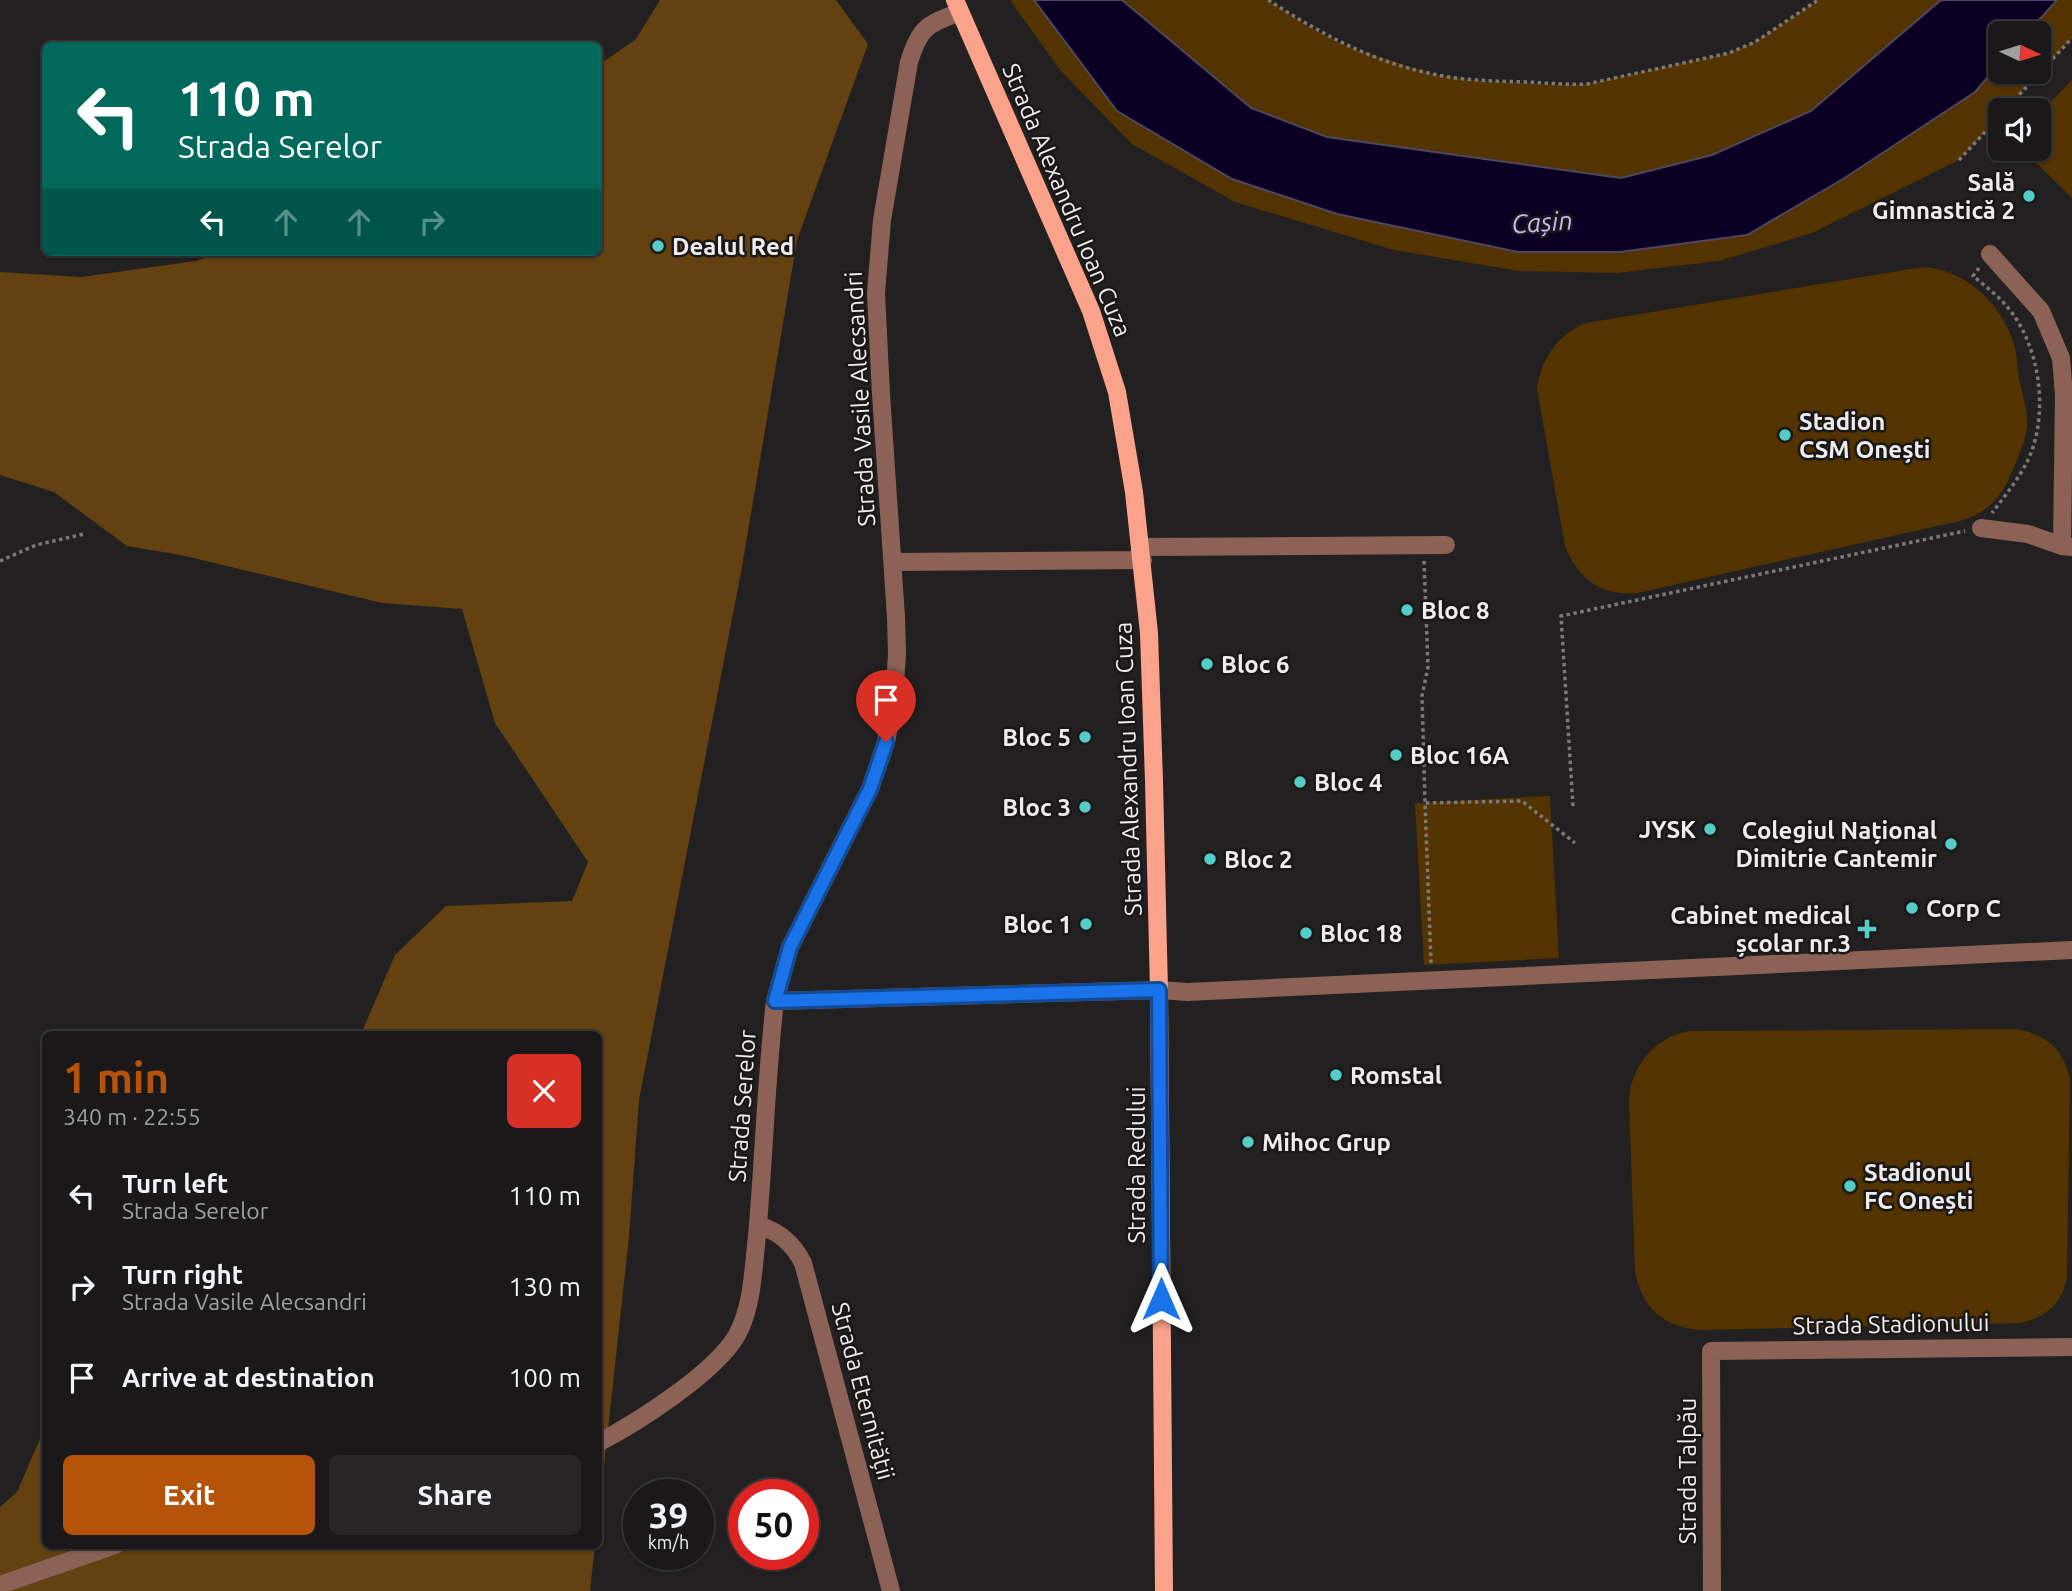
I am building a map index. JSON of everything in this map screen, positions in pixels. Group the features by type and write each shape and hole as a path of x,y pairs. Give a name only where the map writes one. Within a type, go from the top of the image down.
{"main road":[{"name":"Strada Alexandru Ioan Cuza","path":"958,6 1096,323 1119,402 1142,554 1150,667 1159,990"},
{"name":"Strada Redului","path":"1159,990 1164,1591"}],"street":[{"name":"Strada Vasile Alecsandri","path":"775,1001 790,947 870,789 886,742 894,700 897,654 894,562 878,343 878,252 909,62 915,42 922,30 958,6"},
{"path":"1981,528 2028,534 2067,547 2062,358 2041,311 1990,254"},
{"path":"894,562 1446,545"},
{"name":"Strada Serelor","path":"602,1441 644,1417 694,1379 713,1363 736,1337 749,1302 758,1225 775,1001 1159,990 1188,992 2072,950"},
{"name":"Strada Eternității","path":"758,1225 780,1235 795,1249 803,1263 891,1591"},
{"name":"Strada Stadionului","path":"1711,1351 2072,1347"},
{"name":"Strada Talpău","path":"1711,1351 1712,1591"},
{"path":"0,1586 105,1549"}],"path":[{"path":"1268,0 1349,47 1402,66 1471,80 1563,85 1587,84 1729,53 1755,42 1818,0"},
{"path":"2016,98 2072,38"},
{"path":"1959,160 1988,129"},
{"path":"1573,806 1561,616 1981,528 2027,462 2036,436 2040,405 2036,371 2018,321 2001,299 1973,276 1990,254"},
{"path":"0,561 36,545 84,534"},
{"path":"1424,545 1428,667 1423,696 1431,965"},
{"path":"1425,803 1522,801 1575,843"}],"shaded area":[{"path":"660,0 836,0 868,44 797,240 742,567 639,1100 629,1237 602,1484 602,1031 362,1031 395,955 446,906 572,901 588,862 495,723 462,609 382,603 181,555 127,546 54,492 0,475 0,272 81,277 196,261 210,256 602,256 602,63 636,39"},
{"path":"1010,0 1034,0 1117,111 1747,235 1843,179 1975,92 1988,77 1988,84 2029,84 2016,98 1988,98 1988,129 1959,160 1812,233 1719,261 1616,273 1519,271 1394,250 1235,202 1132,144 1060,70"},
{"path":"1122,0 1268,0 1349,47 1432,74 1471,80 1563,85 1587,84 1729,53 1755,42 1818,0 1941,0 1811,111 1712,155 1622,178 1327,137 1251,108"},
{"path":"2057,0 2072,0 2072,38 2051,61 2051,21 2038,21"},
{"path":"2072,80 2072,198 2034,161 2051,161 2051,102"},
{"name":"Stadion CSM Onești","path":"1923,267 1953,274 1978,290 1999,313 2014,346 2027,414 2026,431 2007,483 1989,506 1960,521 1637,593 1613,592 1584,577 1565,546 1537,389 1542,368 1559,341 1586,323"},
{"path":"1550,796 1559,958 1424,965 1415,803"},
{"name":"Stadionul FC Onești","path":"2016,1029 2036,1035 2052,1044 2063,1059 2070,1078 2067,1277 2062,1294 2052,1308 2021,1323 1699,1330 1665,1319 1649,1305 1635,1272 1629,1099 1640,1064 1656,1046 1677,1034 1689,1031"},
{"path":"42,1437 42,1549 595,1549 590,1591 0,1591 0,1507 17,1492"}],"water":[{"name":"Cașin","path":"1034,0 1122,0 1251,108 1327,137 1621,178 1712,155 1811,111 1941,0 2057,0 2038,21 1988,21 1988,77 1975,92 1843,179 1747,235 1620,252 1518,252 1337,214 1232,179 1117,111"}],"place":[{"name":"Sală Gimnastică 2","path":"2029,196"},
{"name":"Dealul Red","path":"658,246"},
{"name":"Stadion CSM Onești","path":"1785,435"},
{"name":"Bloc 8","path":"1407,610"},
{"name":"Bloc 6","path":"1207,664"},
{"name":"Bloc 5","path":"1085,737"},
{"name":"Bloc 16A","path":"1396,755"},
{"name":"Bloc 4","path":"1300,782"},
{"name":"Bloc 3","path":"1085,807"},
{"name":"JYSK","path":"1710,829"},
{"name":"Colegiul Național Dimitrie Cantemir","path":"1951,844"},
{"name":"Bloc 2","path":"1210,859"},
{"name":"Corp C","path":"1912,908"},
{"name":"Bloc 1","path":"1086,924"},
{"name":"Cabinet medical școlar nr.3","path":"1867,929"},
{"name":"Bloc 18","path":"1306,933"},
{"name":"Romstal","path":"1336,1075"},
{"name":"Mihoc Grup","path":"1248,1142"},
{"name":"Stadionul FC Onești","path":"1850,1186"}],"route":[{"path":"886,742 870,789 790,947 775,1001 1159,990 1161,1299"}]}
